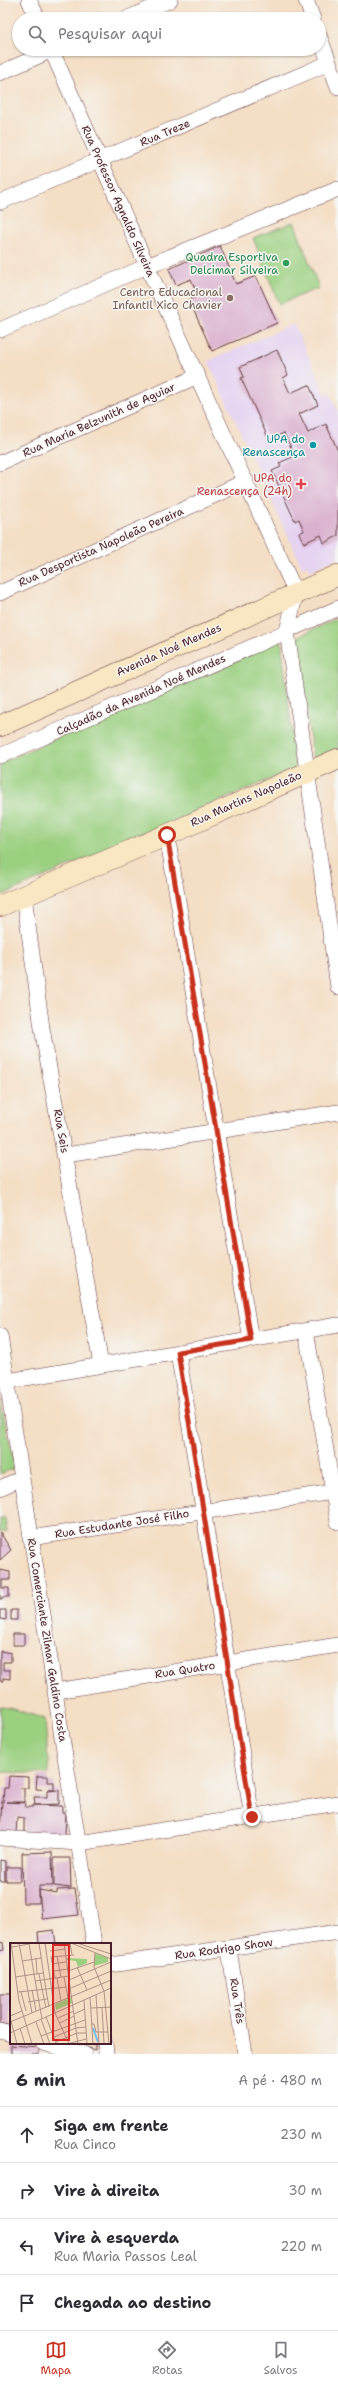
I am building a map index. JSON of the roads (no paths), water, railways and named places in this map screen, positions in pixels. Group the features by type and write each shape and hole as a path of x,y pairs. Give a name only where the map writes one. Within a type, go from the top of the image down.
{"main road":[{"name":"Avenida Noé Mendes","path":"0,726 338,575"},
{"name":"Rua Martins Napoleão","path":"0,906 167,835 338,759"}],"street":[{"path":"30,0 35,12"},
{"path":"142,12 170,0"},
{"path":"306,0 310,12"},
{"path":"326,55 338,87"},
{"path":"0,73 39,56"},
{"name":"Rua Professor Agnaldo Silveira","path":"56,56 147,266 296,593"},
{"name":"Rua Treze","path":"0,202 329,63"},
{"path":"0,330 147,266 338,188"},
{"name":"Rua Maria Belzunith de Aguiar","path":"0,463 198,376"},
{"name":"Rua Desportista Napoleão Pereira","path":"0,593 246,481"},
{"path":"296,593 288,631 338,987"},
{"path":"296,627 338,608"},
{"name":"Calçadão da Avenida Noé Mendes","path":"0,756 281,634"},
{"path":"167,835 251,1340"},
{"name":"Rua Seis","path":"24,896 42,1028 66,1155 101,1365"},
{"path":"66,1155 216,1130 338,1112"},
{"path":"8,1381 338,1325"},
{"path":"306,1331 338,1522"},
{"name":"Rua Comerciante Zilmar Galdino Costa","path":"0,1336 8,1381 30,1538 56,1691 94,1943"},
{"path":"178,1352 229,1663 252,1817"},
{"path":"0,1488 22,1478"},
{"name":"Rua Estudante José Filho","path":"30,1538 333,1492"},
{"name":"Rua Quatro","path":"56,1691 338,1645"},
{"path":"0,1838 79,1843 338,1803"},
{"name":"Rua Rodrigo Show","path":"111,1964 229,1949 338,1932"},
{"name":"Rua Três","path":"229,1949 245,2054"},
{"path":"0,2031 10,2034"},
{"path":"47,2044 84,2054"},
{"path":"105,2044 106,2054"}],"place":[{"name":"Quadra Esportiva Delcimar Silveira","path":"286,263"},
{"name":"Centro Educacional Infantil Xico Chavier","path":"230,298"},
{"name":"UPA do Renascença","path":"313,445"},
{"name":"UPA do Renascença (24h)","path":"301,484"}]}
